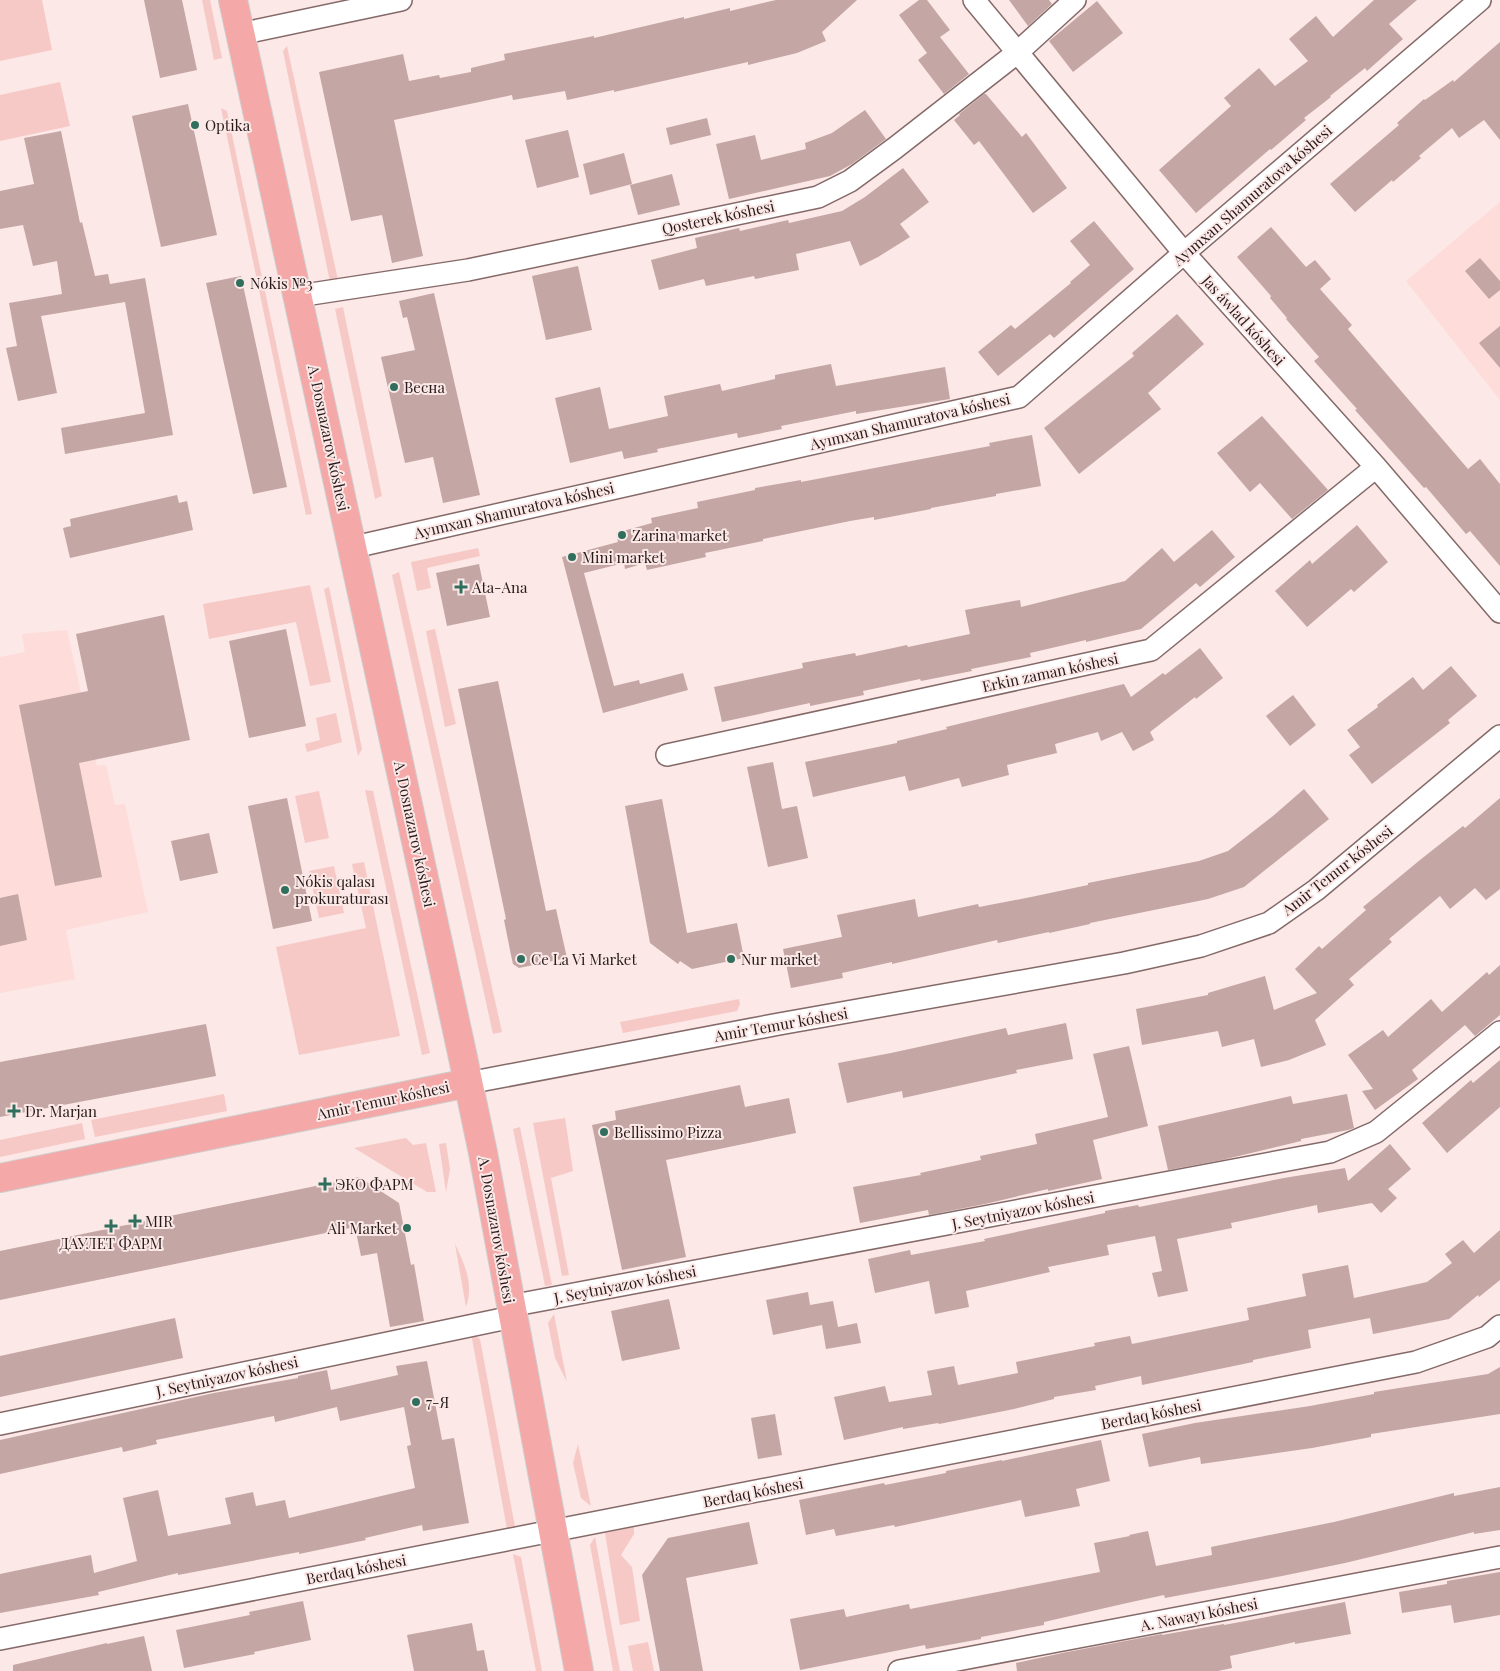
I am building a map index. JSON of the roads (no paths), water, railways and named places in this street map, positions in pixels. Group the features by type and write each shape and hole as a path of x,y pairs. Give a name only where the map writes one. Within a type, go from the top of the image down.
{"main road":[{"name":"A. Dosnazarov kóshesi","path":"233,0 354,547 468,1083 579,1671"},
{"name":"Amir Temur kóshesi","path":"0,1178 468,1083"}],"street":[{"path":"240,34 401,0"},
{"name":"Jas áwlad kóshesi","path":"974,0 1184,253 1376,467 1500,612"},
{"name":"Qosterek kóshesi","path":"298,296 468,270 818,196 850,181 895,148 1018,52 1075,0"},
{"name":"Ayımxan Shamuratova kóshesi","path":"354,547 1019,397 1480,0"},
{"name":"Erkin zaman kóshesi","path":"667,755 1152,650 1376,467"},
{"name":"Amir Temur kóshesi","path":"468,1083 769,1026 1124,963 1201,946 1269,923 1316,890 1500,736"},
{"name":"J. Seytniyazov kóshesi","path":"0,1424 511,1311 1330,1152 1376,1132 1500,1032"},
{"name":"Berdaq kóshesi","path":"0,1639 1416,1362 1487,1337 1500,1326"},
{"name":"A. Nawayı kóshesi","path":"899,1671 1500,1557"}],"place":[{"name":"Optika","path":"195,125"},
{"name":"Nókis №3","path":"240,283"},
{"name":"Весна","path":"394,387"},
{"name":"Zarina market","path":"622,535"},
{"name":"Mini market","path":"572,557"},
{"name":"Ata-Ana","path":"461,587"},
{"name":"Nókis qalası prokuraturası","path":"285,890"},
{"name":"Ce La Vi Market","path":"521,959"},
{"name":"Nur market","path":"731,959"},
{"name":"Dr. Marjan","path":"14,1111"},
{"name":"Bellissimo Pizza","path":"604,1132"},
{"name":"ЭКО ФАРМ","path":"325,1184"},
{"name":"MIR","path":"135,1221"},
{"name":"ДАУЛЕТ ФАРМ","path":"111,1226"},
{"name":"Ali Market","path":"407,1228"},
{"name":"7-Я","path":"416,1402"}]}
